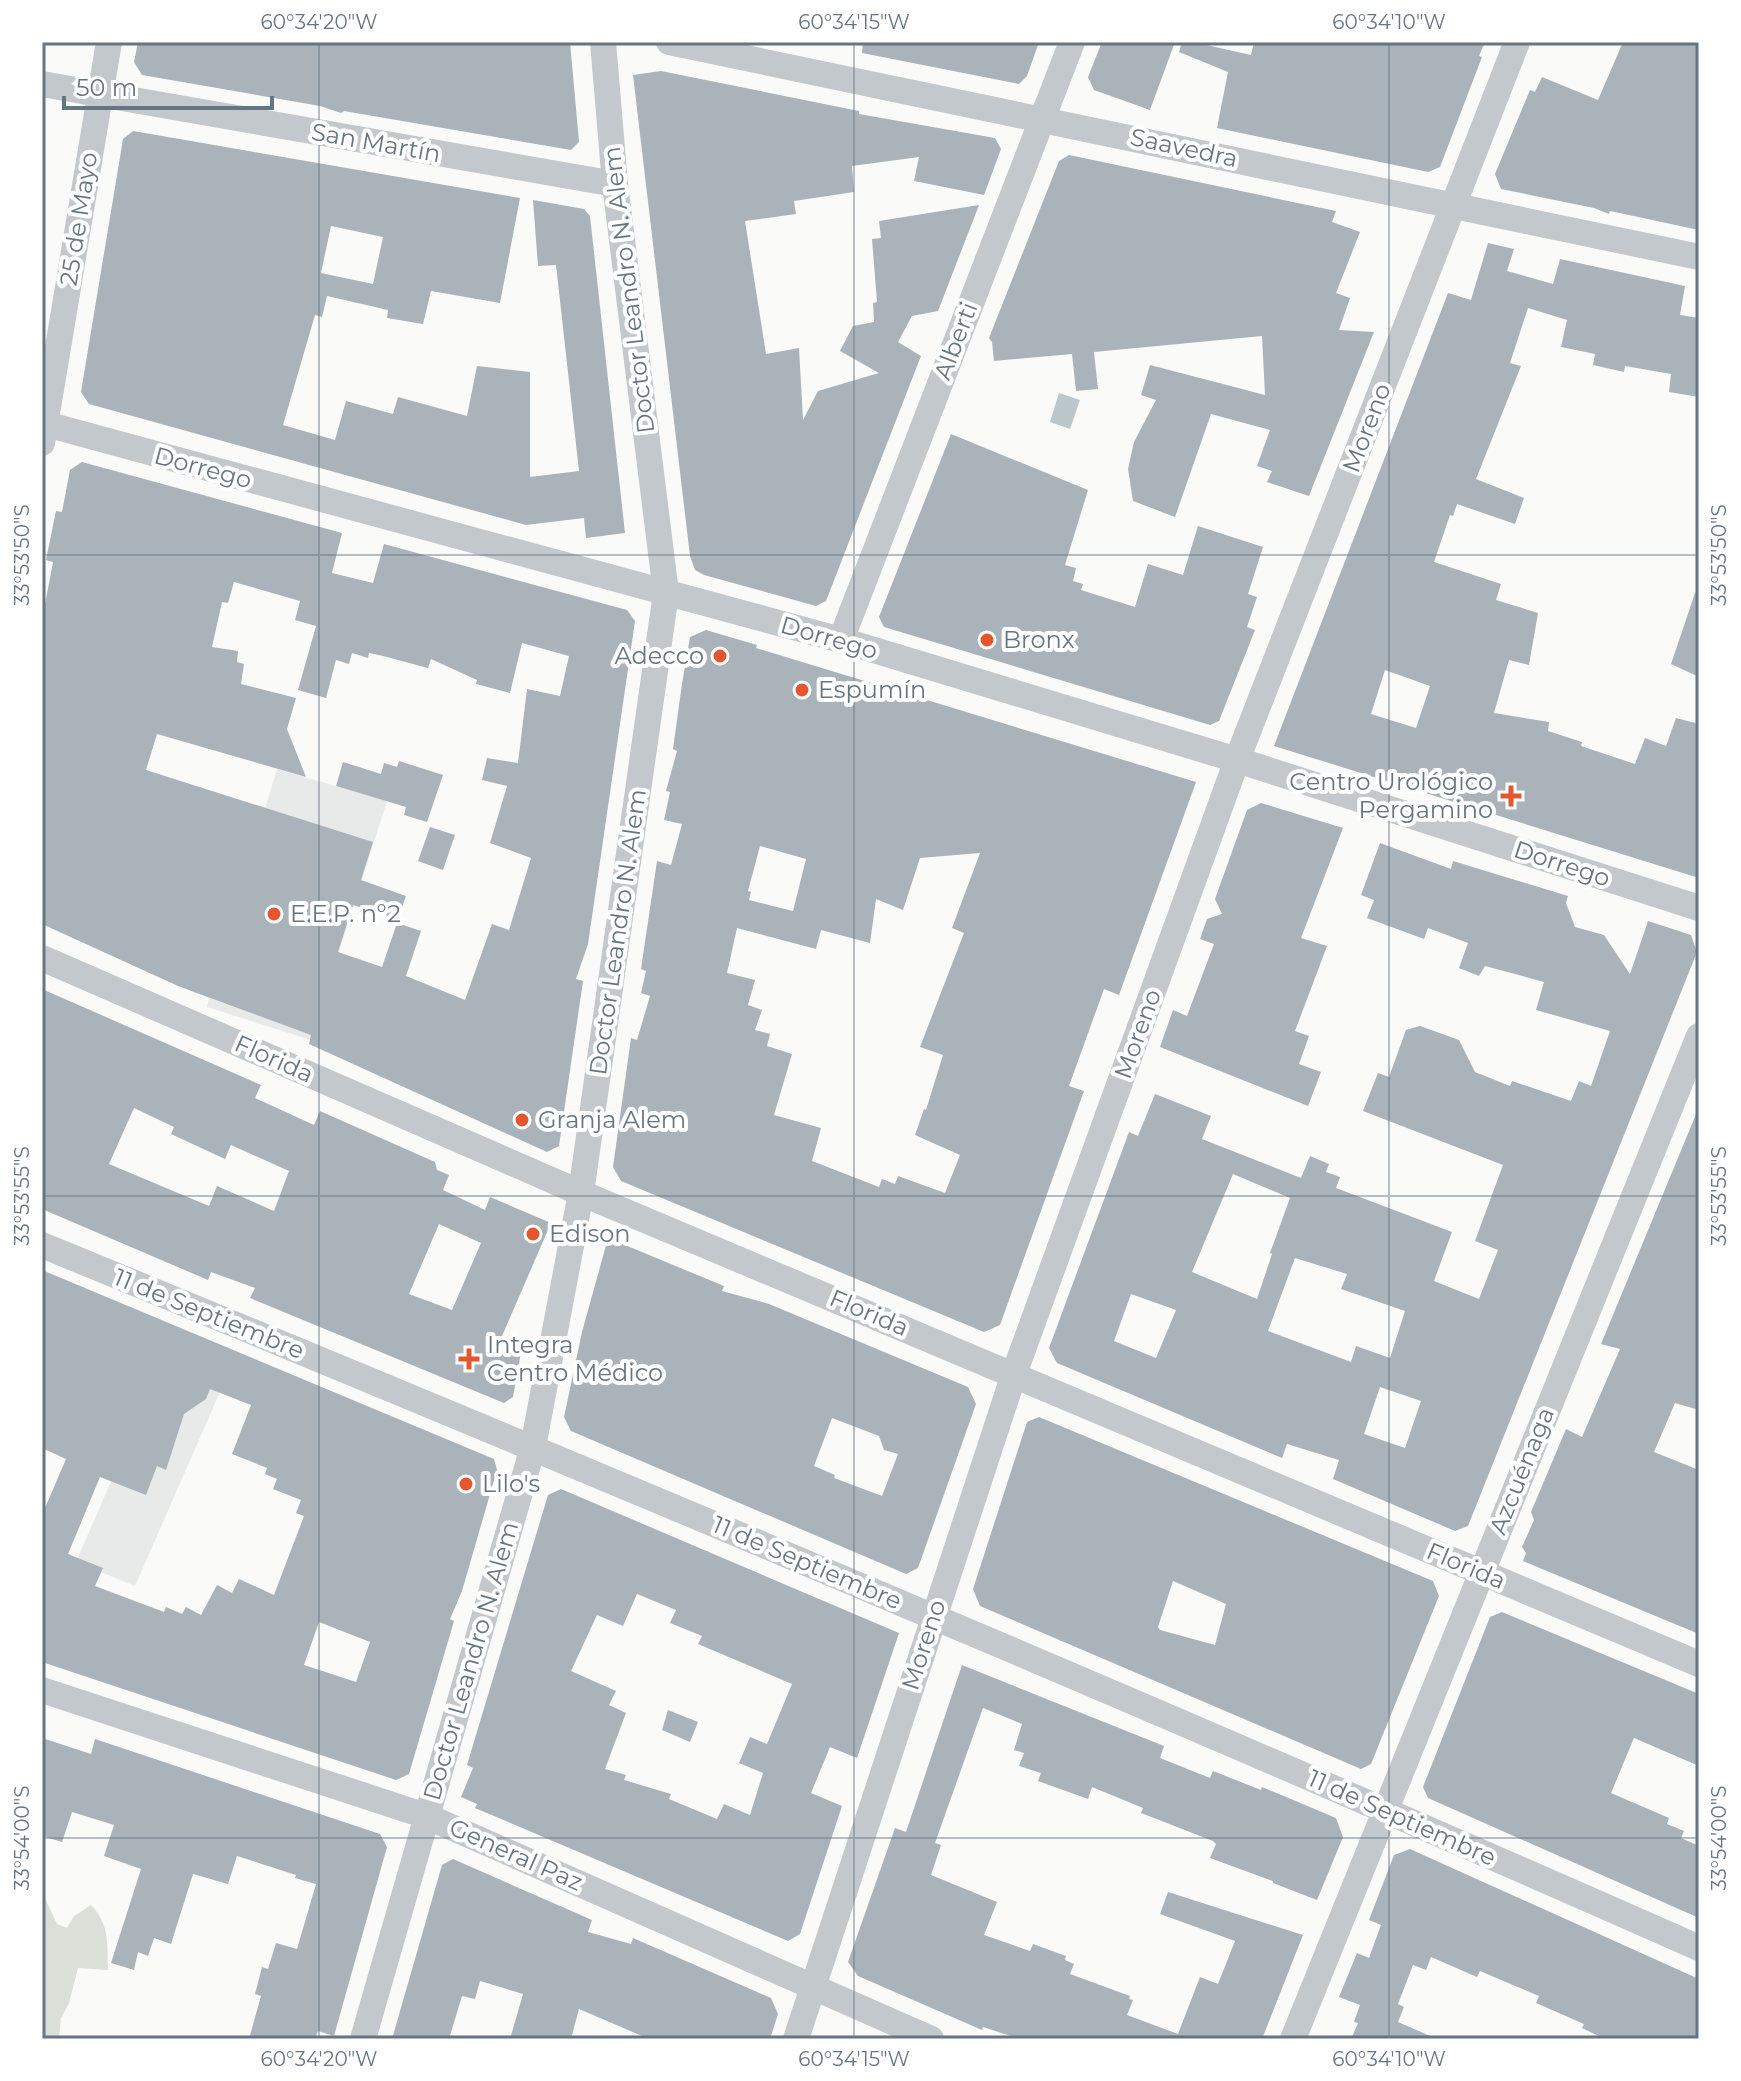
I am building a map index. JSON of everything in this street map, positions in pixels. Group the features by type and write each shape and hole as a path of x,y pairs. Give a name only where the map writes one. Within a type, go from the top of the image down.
{"street":[{"name":"25 de Mayo","path":"43,430 109,42"},
{"name":"Doctor Leandro N. Alem","path":"363,2039 533,1447 581,1193 666,593 615,184 603,42"},
{"name":"Saavedra","path":"669,42 1699,257"},
{"name":"Alberti","path":"841,640 1072,42"},
{"name":"Moreno","path":"796,2039 1014,1374 1237,760 1517,42"},
{"name":"San Martín","path":"42,84 615,184"},
{"name":"Dorrego","path":"43,430 841,640 1237,760 1699,908"},
{"name":"Florida","path":"42,958 581,1193 1699,1664"},
{"name":"Azcuénaga","path":"1293,2039 1699,1036"},
{"name":"11 de Septiembre","path":"42,1245 533,1447 1384,1809 1699,1948"},
{"name":"General Paz","path":"42,1690 426,1816 931,2039"}],"shaded area":[{"path":"1059,393 1080,400 1070,429 1050,422"},
{"name":"E.E.P. n°2","path":"277,769 387,801 311,1040 207,1007 209,998 190,991 210,936 252,852"},
{"path":"178,1328 237,1353 135,1586 76,1562"},
{"path":"42,1892 57,1924 67,1928 74,1916 91,1905 97,1912 107,1943 108,1970 78,1968 69,2003 61,2018 59,2037 42,2039"}],"building":[{"path":"138,42 570,42 579,142 571,150 344,111 341,113 320,106 142,75 134,62"},
{"path":"863,42 1039,42 1027,76 1019,84 862,53"},
{"path":"1102,42 1175,42 1150,110 1094,90 1088,77"},
{"path":"1182,42 1251,55 1254,42 1485,42 1440,167 1428,172 1217,128 1228,72 1179,52"},
{"path":"1623,42 1699,42 1699,230 1610,211 1609,214 1594,208 1501,189 1495,174 1530,90 1535,92 1542,77 1598,100"},
{"path":"661,71 859,111 859,114 995,138 1001,149 984,195 914,181 919,157 852,166 854,192 794,201 796,214 745,221 766,354 799,348 803,420 818,391 879,373 840,351 853,326 874,322 873,303 877,302 872,239 881,238 879,221 979,205 938,311 912,316 898,342 921,356 826,601 816,606 704,575 695,570 690,556 633,75"},
{"path":"133,131 520,198 500,303 431,291 423,324 387,318 388,310 327,296 322,317 315,315 283,425 335,440 346,401 393,414 398,397 467,416 477,366 530,372 530,477 579,471 556,265 538,266 533,200 584,209 590,216 625,533 586,538 584,518 526,525 89,404 81,392 123,139","holes":["331,226 383,237 373,284 321,273"]},
{"path":"1069,155 1336,211 1332,222 1360,232 1336,293 1350,298 1339,330 1374,332 1309,496 1267,482 1272,471 1257,466 1270,430 1211,414 1175,517 1133,501 1128,469 1134,442 1156,400 1141,395 1150,365 1265,395 1262,336 1094,352 1098,389 1076,391 1072,354 994,361 989,338 1059,161"},
{"path":"1488,243 1514,249 1507,271 1553,284 1560,259 1685,286 1680,315 1699,318 1696,352 1699,353 1699,397 1669,392 1671,374 1625,366 1624,372 1593,365 1595,354 1561,347 1567,320 1528,308 1510,363 1521,366 1476,479 1524,498 1515,524 1457,504 1453,516 1450,515 1434,562 1501,584 1496,600 1538,613 1529,665 1509,660 1494,713 1549,722 1548,731 1635,764 1645,738 1666,746 1676,718 1699,724 1699,878 1274,746 1448,293 1471,300","holes":["1385,670 1430,686 1416,728 1371,714"]},
{"path":"951,434 1088,490 1065,565 1076,568 1073,581 1083,584 1081,590 1135,607 1148,564 1183,575 1198,526 1263,547 1248,594 1257,597 1247,627 1255,630 1219,721 1210,725 884,627 879,617"},
{"path":"82,462 342,533 332,573 373,583 384,544 627,610 635,621 588,944 576,979 583,981 559,1146 547,1152 309,1044 311,1035 178,986 42,924 42,620 53,562 46,560 56,511 62,512 70,470","holes":["234,582 300,601 295,620 316,626 298,690 326,698 336,660 349,664 352,653 368,658 369,653 428,668 431,659 477,680 476,684 510,693 522,643 569,656 560,696 527,689 518,763 487,758 482,780 507,786 490,843 531,858 509,930 492,924 465,1000 406,976 421,931 397,923 382,967 338,952 353,905 398,919 406,896 361,880 373,842 146,770 157,734 306,777 287,729 296,698 241,684 244,664 237,662 238,651 212,647 222,602 228,603"]},
{"path":"1695,593 1699,594 1699,677 1671,664"},
{"path":"706,630 1196,782 1119,995 1104,989 1069,1086 1084,1091 1000,1325 984,1332 621,1181 613,1167 631,1038 637,1040 650,996 641,993 646,971 641,969 657,861 671,865 682,824 664,820 670,792 666,791 677,751 673,749 690,637","holes":["760,846 806,859 793,911 749,900 751,892 748,891","980,853 952,928 964,933 920,1047 943,1055 915,1135 960,1155 945,1193 898,1176 895,1184 882,1179 879,1187 812,1161 821,1128 774,1115 792,1054 767,1046 770,1034 755,1030 762,1010 748,1005 755,980 727,973 737,928 816,949 821,930 870,943 876,899 903,910 920,858"]},
{"path":"399,761 443,775 427,822 404,815 406,807 336,786 343,762 381,774 384,763 397,767"},
{"path":"1261,803 1343,828 1301,938 1327,946 1295,1031 1309,1036 1299,1064 1321,1072 1308,1106 1160,1047 1173,1010 1187,1016 1214,944 1200,939 1207,919 1222,914 1215,899 1247,810"},
{"path":"430,827 455,835 443,870 418,861"},
{"path":"1380,843 1451,869 1453,861 1568,896 1566,903 1575,927 1604,935 1630,974 1648,921 1691,935 1697,952 1468,1526 1455,1531 1333,1479 1339,1460 1287,1444 1282,1458 1057,1363 1049,1348 1129,1132 1138,1136 1155,1094 1211,1116 1202,1139 1301,1178 1310,1156 1329,1164 1326,1172 1340,1177 1336,1188 1452,1232 1434,1281 1479,1299 1498,1250 1475,1241 1503,1165 1363,1111 1378,1073 1389,1077 1406,1030 1420,1026 1459,1040 1475,1072 1510,1086 1512,1081 1571,1101 1579,1081 1591,1086 1610,1031 1536,1010 1544,982 1485,966 1479,976 1459,968 1468,943 1428,928 1424,939 1367,918 1374,900 1361,895","holes":["1233,1174 1290,1198 1257,1299 1192,1272","1295,1258 1347,1274 1341,1289 1405,1311 1390,1358 1356,1346 1351,1362 1268,1331","1131,1294 1176,1310 1156,1358 1114,1341","1380,1387 1421,1401 1405,1448 1364,1434"]},
{"path":"42,989 261,1085 255,1098 314,1125 320,1111 435,1162 437,1170 449,1175 443,1190 485,1210 490,1197 551,1223 499,1343 521,1352 513,1397 504,1403 250,1298 255,1288 211,1272 208,1280 42,1209","holes":["134,1108 174,1127 171,1134 225,1159 231,1145 289,1171 274,1211 217,1186 209,1206 109,1164","439,1224 481,1243 452,1310 409,1294"]},
{"path":"1699,1107 1699,1410 1675,1403 1654,1452 1699,1470 1699,1634 1523,1561 1526,1553 1522,1547 1534,1520 1531,1512 1566,1429 1582,1437 1620,1349 1601,1344"},
{"path":"608,1238 724,1286 722,1291 769,1304 968,1387 976,1404 918,1568 906,1574 571,1431 564,1417 582,1332","holes":["832,1418 879,1436 884,1450 898,1454 882,1496 834,1478 835,1475 814,1466"]},
{"path":"42,1270 494,1459 497,1470 462,1591 450,1619 454,1621 409,1774 396,1780 42,1662 42,1515 66,1459 42,1448","holes":["210,1389 251,1405 232,1454 267,1468 265,1474 277,1479 273,1489 301,1500 296,1513 304,1516 274,1595 239,1579 232,1593 217,1585 201,1615 186,1607 182,1614 166,1607 164,1612 95,1586 103,1568 68,1554 100,1477 146,1495 157,1466 166,1470 184,1414 206,1399","319,1622 370,1642 356,1682 304,1665"]},
{"path":"1039,1417 1433,1581 1439,1596 1371,1764 1361,1769 980,1606 973,1589 1027,1422","holes":["1173,1581 1226,1604 1215,1645 1158,1627"]},
{"path":"561,1489 899,1633 857,1758 830,1747 811,1793 842,1806 800,1934 788,1941 475,1808 477,1804 461,1797 473,1768 467,1765 548,1495","holes":["637,1594 676,1610 670,1623 702,1636 698,1644 792,1684 767,1744 750,1737 739,1763 763,1773 750,1815 724,1804 717,1819 669,1799 671,1794 624,1780 626,1775 605,1769 626,1713 609,1705 616,1691 571,1671 597,1615 623,1626"]},
{"path":"1502,1612 1699,1694 1699,1766 1634,1738 1611,1793 1669,1818 1667,1824 1684,1831 1681,1838 1699,1846 1699,1918 1428,1798 1423,1787 1490,1617"},
{"path":"962,1665 1164,1746 1160,1758 1210,1778 1213,1771 1261,1790 1262,1787 1336,1818 1343,1837 1317,1900 1210,1858 1216,1844 1213,1841 1141,1813 1143,1808 1092,1787 1088,1799 1038,1781 1041,1773 1019,1766 1024,1753 1014,1750 1022,1724 983,1708 935,1843 941,1845 931,1875 997,1902 984,1935 1030,1951 1033,1944 1066,1956 1065,1960 1074,1964 1070,1974 1130,1996 1129,1999 1133,2000 1127,2015 1178,2034 1200,1977 1218,1984 1235,1941 1160,1914 1168,1892 1303,1935 1262,2039 1020,2039 983,2027 982,2030 858,1976 848,1962 895,1828 906,1832"},
{"path":"668,1710 698,1722 690,1742 662,1730"},
{"path":"42,1738 91,1754 95,1739 380,1834 387,1847 334,2036 318,2031 315,2039 249,2039 261,1996 255,1994 262,1967 268,1969 276,1943 297,1949 316,1884 295,1878 296,1875 237,1856 228,1884 193,1874 171,1944 154,1938 148,1956 138,1952 134,1970 111,1963 141,1869 104,1856 114,1825 72,1812 62,1842 42,1836"},
{"path":"1410,1849 1699,1979 1699,2039 1605,2039 1582,2028 1584,2024 1536,2003 1539,1996 1480,1971 1477,1977 1431,1957 1426,1970 1413,1965 1398,2004 1404,2007 1398,2022 1437,2039 1351,2039 1358,2023 1354,2022 1360,2005 1339,1997 1357,1953 1369,1958 1381,1925 1369,1920 1394,1855"},
{"path":"453,1859 592,1920 588,1932 631,1944 633,1938 771,1998 778,2014 770,2039 649,2039 579,2009 571,2039 510,2039 523,1994 480,1981 475,1999 462,1996 449,2039 392,2039 442,1865"}],"place":[{"name":"Bronx","path":"987,640"},
{"name":"Adecco","path":"720,656"},
{"name":"Espumín","path":"802,690"},
{"name":"Centro Urológico Pergamino","path":"1511,796"},
{"name":"E.E.P. n°2","path":"274,914"},
{"name":"Granja Alem","path":"522,1120"},
{"name":"Edison","path":"533,1234"},
{"name":"Integra Centro Médico","path":"469,1359"},
{"name":"Lilo's","path":"466,1484"}]}
